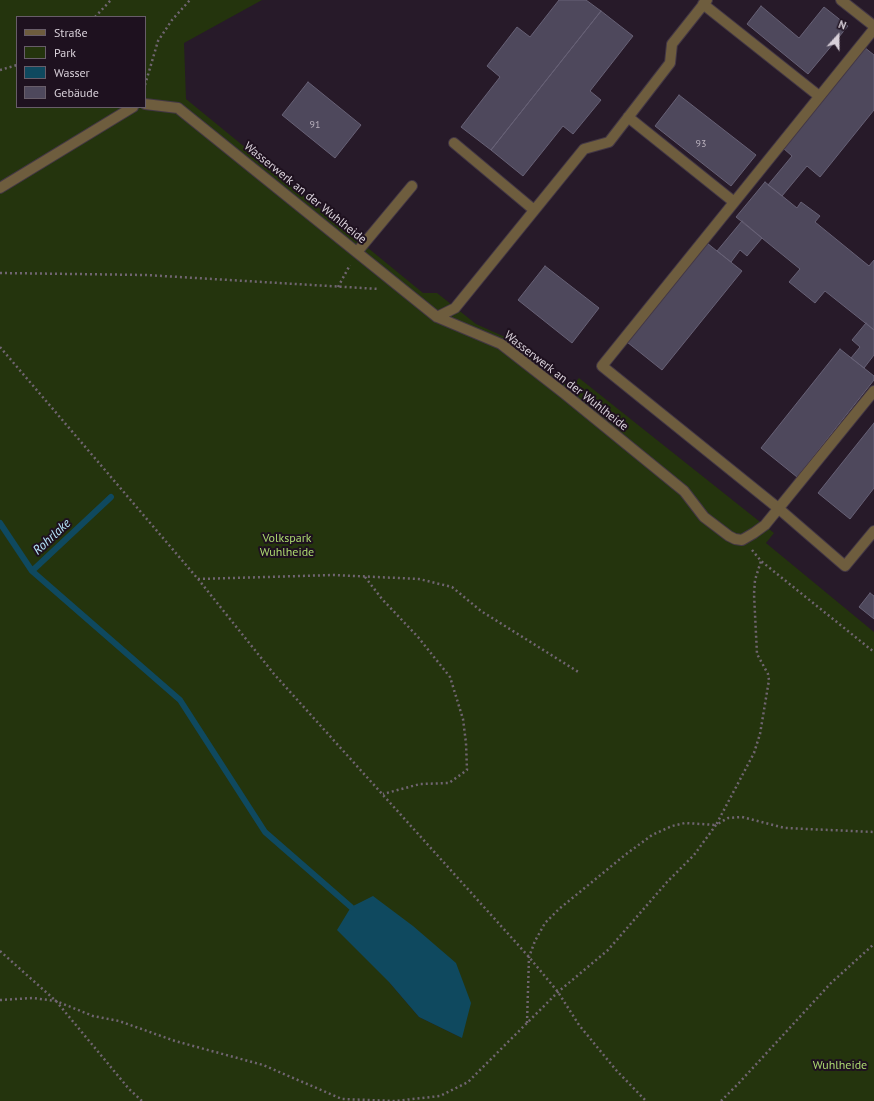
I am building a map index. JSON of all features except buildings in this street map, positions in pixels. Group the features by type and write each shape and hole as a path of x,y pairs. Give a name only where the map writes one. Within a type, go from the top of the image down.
{"lane":[{"path":"841,0 874,27 602,366 778,508 845,566 874,531"},
{"path":"437,317 455,308 584,149 609,142 670,63 672,44 705,2 819,96"},
{"name":"Wasserwerk an der Wuhlheide","path":"146,104 178,108 407,291 437,317 501,344 684,491 704,517 729,536 742,540"},
{"path":"0,188 131,108"},
{"path":"628,117 734,202"},
{"path":"454,143 534,210"},
{"path":"357,252 412,186"},
{"path":"742,540 765,525 874,391"}],"path":[{"path":"96,16 111,0"},
{"path":"146,82 158,42 172,20 190,0"},
{"path":"0,70 16,65"},
{"path":"338,287 357,252"},
{"path":"0,273 146,275 407,291"},
{"path":"0,347 198,579 274,674 529,957 558,992 580,1025 616,1070 646,1101"},
{"path":"742,540 761,561 874,652"},
{"path":"0,1000 33,998 56,1001 93,1016 119,1022 175,1041 263,1065 341,1100 395,1101 440,1096 468,1082 558,992 608,950 667,882 694,855 716,824 754,753 760,734 764,712 769,680 768,674 757,654 754,594 755,580 761,561"},
{"path":"198,579 334,574 419,579 452,587 481,611 580,673"},
{"path":"364,576 382,599 418,636 450,677 463,719 466,743 467,770 449,783 420,784 383,794"},
{"path":"527,1023 529,957 535,941 545,923 559,909 652,835 672,826 685,823 716,824 728,818 742,817 785,828 874,832"},
{"path":"721,1101 831,983 874,944"},
{"path":"0,950 56,1001 129,1089 142,1101"}],"green space":[{"name":"Volkspark Wuhlheide","path":"0,0 262,0 184,43 186,99 423,293 437,293 476,324 505,337 570,388 579,378 774,533 766,543 874,632 874,1101 0,1101","holes":["389,982 462,1038 419,1017"]}],"water":[{"path":"373,896 413,926 456,963 471,1003 462,1038 419,1017 389,982 337,930 351,907"}],"waterway":[{"name":"Rohrlake","path":"0,523 32,571 111,497"},
{"path":"32,571 180,700 265,832 351,907"}],"park label":[{"name":"Wuhlheide","path":"840,1066"}]}
